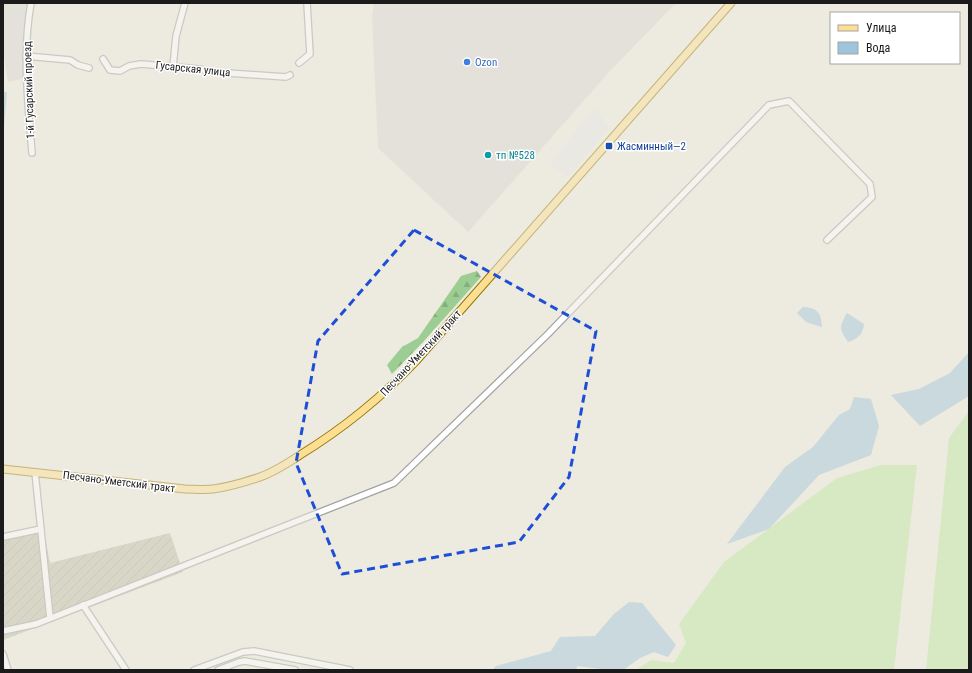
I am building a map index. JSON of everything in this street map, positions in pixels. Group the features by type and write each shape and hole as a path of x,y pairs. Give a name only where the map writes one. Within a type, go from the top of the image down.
{"main road":[{"name":"Песчано-Уметский тракт","path":"3,469 185,490 212,489 238,484 261,476 316,446 357,417 390,389 427,350 731,3"}],"street":[{"name":"1-й Гусарский проезд","path":"31,3 26,56 27,94 32,153"},
{"path":"173,67 176,36 185,3"},
{"path":"299,63 310,54 307,3"},
{"path":"26,56 70,60 78,65 89,68"},
{"name":"Гусарская улица","path":"103,59 110,70 120,71 129,66 141,64 199,69 214,72 286,77 290,74"},
{"path":"3,631 36,624 394,482 548,334 769,105 789,100 870,184 872,197 827,240"},
{"path":"35,472 50,618"},
{"path":"3,537 41,529"},
{"path":"83,605 126,670"},
{"path":"194,670 243,652 254,651 350,670"},
{"path":"3,654 8,670"},
{"path":"218,670 245,661 295,670"}],"highlighted area":[{"path":"414,230 596,331 569,477 519,542 342,574 296,463 318,341"}],"shaded area":[{"path":"3,3 28,3 25,56 30,77 8,82 3,49"},
{"path":"374,3 676,3 610,71 468,232 378,148 372,16"},
{"path":"595,107 609,128 568,177 550,164"},
{"path":"44,532 50,563 170,533 183,572 3,640 3,540"}],"green space":[{"path":"477,271 481,277 424,341 392,374 387,365 402,347 418,338 461,276"},
{"path":"969,411 969,670 926,670 949,438"},
{"path":"881,465 917,465 894,670 636,670 651,660 674,663 686,643 679,624 724,562 837,478"}],"water":[{"path":"3,92 7,92 3,139"},
{"path":"803,307 818,312 821,318 822,327 806,322 797,313"},
{"path":"847,313 864,324 859,336 848,342 841,328"},
{"path":"969,352 969,396 920,426 891,395 919,389 950,373"},
{"path":"854,397 871,399 879,426 871,455 819,475 769,529 727,544 785,467 813,447 839,415 850,409"},
{"path":"629,602 642,603 676,645 668,657 654,652 640,658 623,670 609,670 577,666 576,670 492,670 496,666 551,651 560,637 595,636 614,614"}],"place":[{"name":"Ozon","path":"467,62"},
{"name":"Жасминный—2","path":"609,146"},
{"name":"тп №528","path":"488,155"}]}
